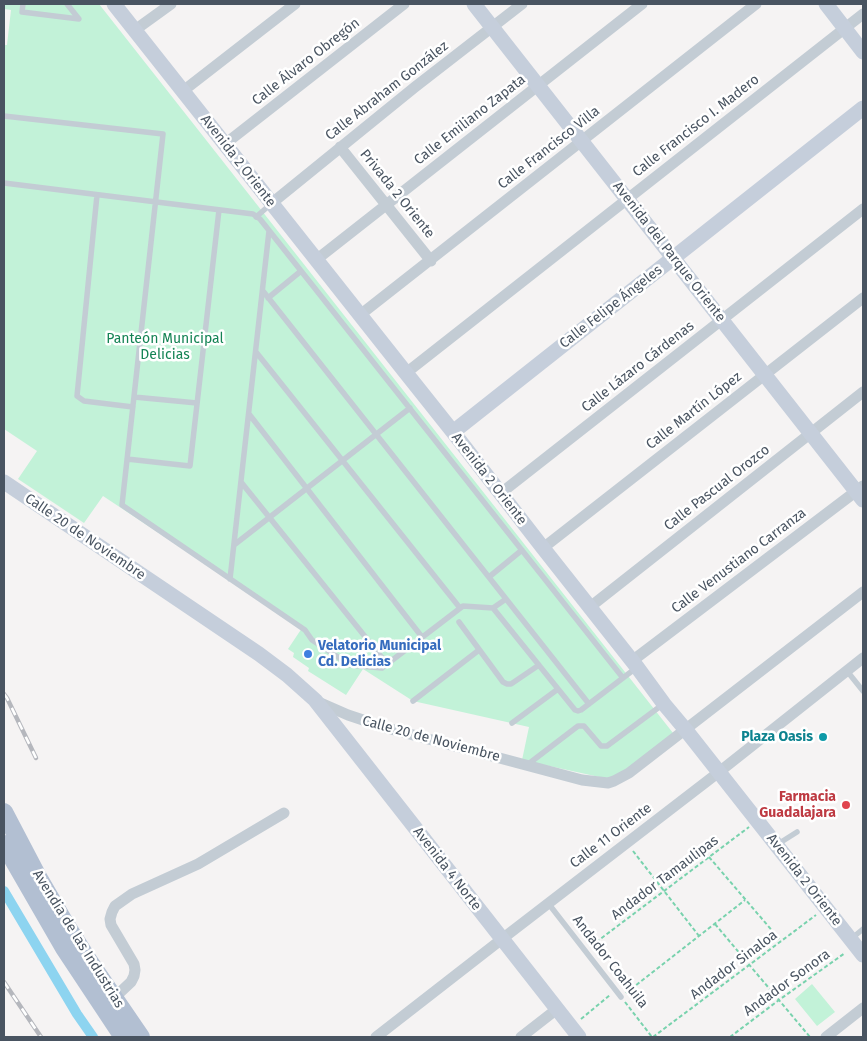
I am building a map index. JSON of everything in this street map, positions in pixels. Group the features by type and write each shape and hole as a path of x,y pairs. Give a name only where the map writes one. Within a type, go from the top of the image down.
{"main road":[{"name":"Avendia de las Industrias","path":"4,812 65,923 142,1037"},
{"name":"Avendia de las Industrias","path":"4,844 64,948 123,1037"}],"street":[{"name":"Avenida 2 Oriente","path":"114,4 856,946"},
{"path":"135,30 171,4"},
{"path":"184,91 295,4"},
{"name":"Calle Álvaro Obregón","path":"226,144 404,4"},
{"name":"Avenida del Parque Oriente","path":"474,4 765,375 861,492"},
{"name":"Calle Abraham González","path":"272,203 522,4"},
{"name":"Calle Emiliano Zapata","path":"316,260 642,4"},
{"name":"Calle Francisco Villa","path":"360,315 756,4"},
{"path":"826,4 863,52"},
{"name":"Calle Francisco I. Madero","path":"406,374 863,14"},
{"name":"Calle Felipe Ángeles","path":"453,432 863,108"},
{"name":"Privada 2 Oriente","path":"340,147 431,261"},
{"name":"Calle Lázaro Cárdenas","path":"501,493 863,209"},
{"name":"Calle Martín López","path":"543,548 863,298"},
{"name":"Calle Pascual Orozco","path":"590,607 863,392"},
{"name":"Calle 20 de Noviembre","path":"4,482 258,654 287,675 315,700 374,724 582,780 614,781 629,773 863,592"},
{"name":"Calle Venustiano Carranza","path":"634,664 861,492"},
{"name":"Calle 11 Oriente","path":"376,1037 719,772 863,658"},
{"name":"Avenida 4 Norte","path":"315,700 575,1032"},
{"path":"114,998 131,982 135,970 134,964 111,925 110,919 115,906 132,894 198,864 284,813"},
{"path":"826,1037 863,1008"},
{"path":"521,1037 557,1009"}],"lane":[{"path":"23,4 22,12 79,20 67,4"},
{"path":"4,116 163,134 122,505 305,630 312,640 350,665 382,668 463,606 493,608 506,599"},
{"path":"4,183 252,214 260,219 623,678"},
{"path":"98,195 77,396 84,400 133,407"},
{"path":"256,217 272,203"},
{"path":"127,459 190,466 219,210"},
{"path":"230,579 269,231"},
{"path":"268,298 301,271"},
{"path":"263,291 589,704"},
{"path":"256,352 460,608"},
{"path":"134,396 197,403"},
{"path":"234,545 410,408"},
{"path":"249,414 422,637"},
{"path":"241,482 387,664"},
{"path":"489,577 522,550"},
{"path":"493,608 575,710 582,710 623,678 634,664"},
{"path":"459,622 503,682 511,684 539,665"},
{"path":"413,701 479,650"},
{"path":"847,670 863,691"},
{"path":"512,723 558,688"},
{"path":"527,765 578,726 584,726 601,746 607,746 664,704"},
{"path":"776,845 797,832"},
{"name":"Andador Coahuila","path":"548,903 621,997"},
{"path":"856,946 863,929"}],"path":[{"name":"Andador Tamaulipas","path":"585,951 758,821"},
{"path":"626,843 699,936"},
{"path":"709,857 781,942"},
{"path":"621,997 745,900"},
{"name":"Andador Sinaloa","path":"653,1037 826,908"},
{"path":"715,924 810,1037"},
{"name":"Andador Sonora","path":"730,1037 856,946"},
{"path":"575,1032 616,990"},
{"name":"Andador Coahuila","path":"621,997 653,1037"}],"green space":[{"name":"Panteón Municipal Delicias","path":"4,4 99,4 673,733 613,780 522,760 529,727 413,701 363,669 346,695 308,671 309,668 293,657 294,653 288,649 302,628 103,496 84,523 18,479 37,451 4,429 4,45 7,45 11,10 4,9"},
{"path":"812,984 835,1012 817,1026 795,999"}],"waterway":[{"path":"4,891 77,1014 93,1037"}],"railway":[{"path":"4,694 36,758"},
{"path":"4,982 41,1037"}],"place":[{"name":"Velatorio Municipal Cd. Delicias","path":"308,654"},
{"name":"Plaza Oasis","path":"823,737"},
{"name":"Farmacia Guadalajara","path":"846,805"}]}
